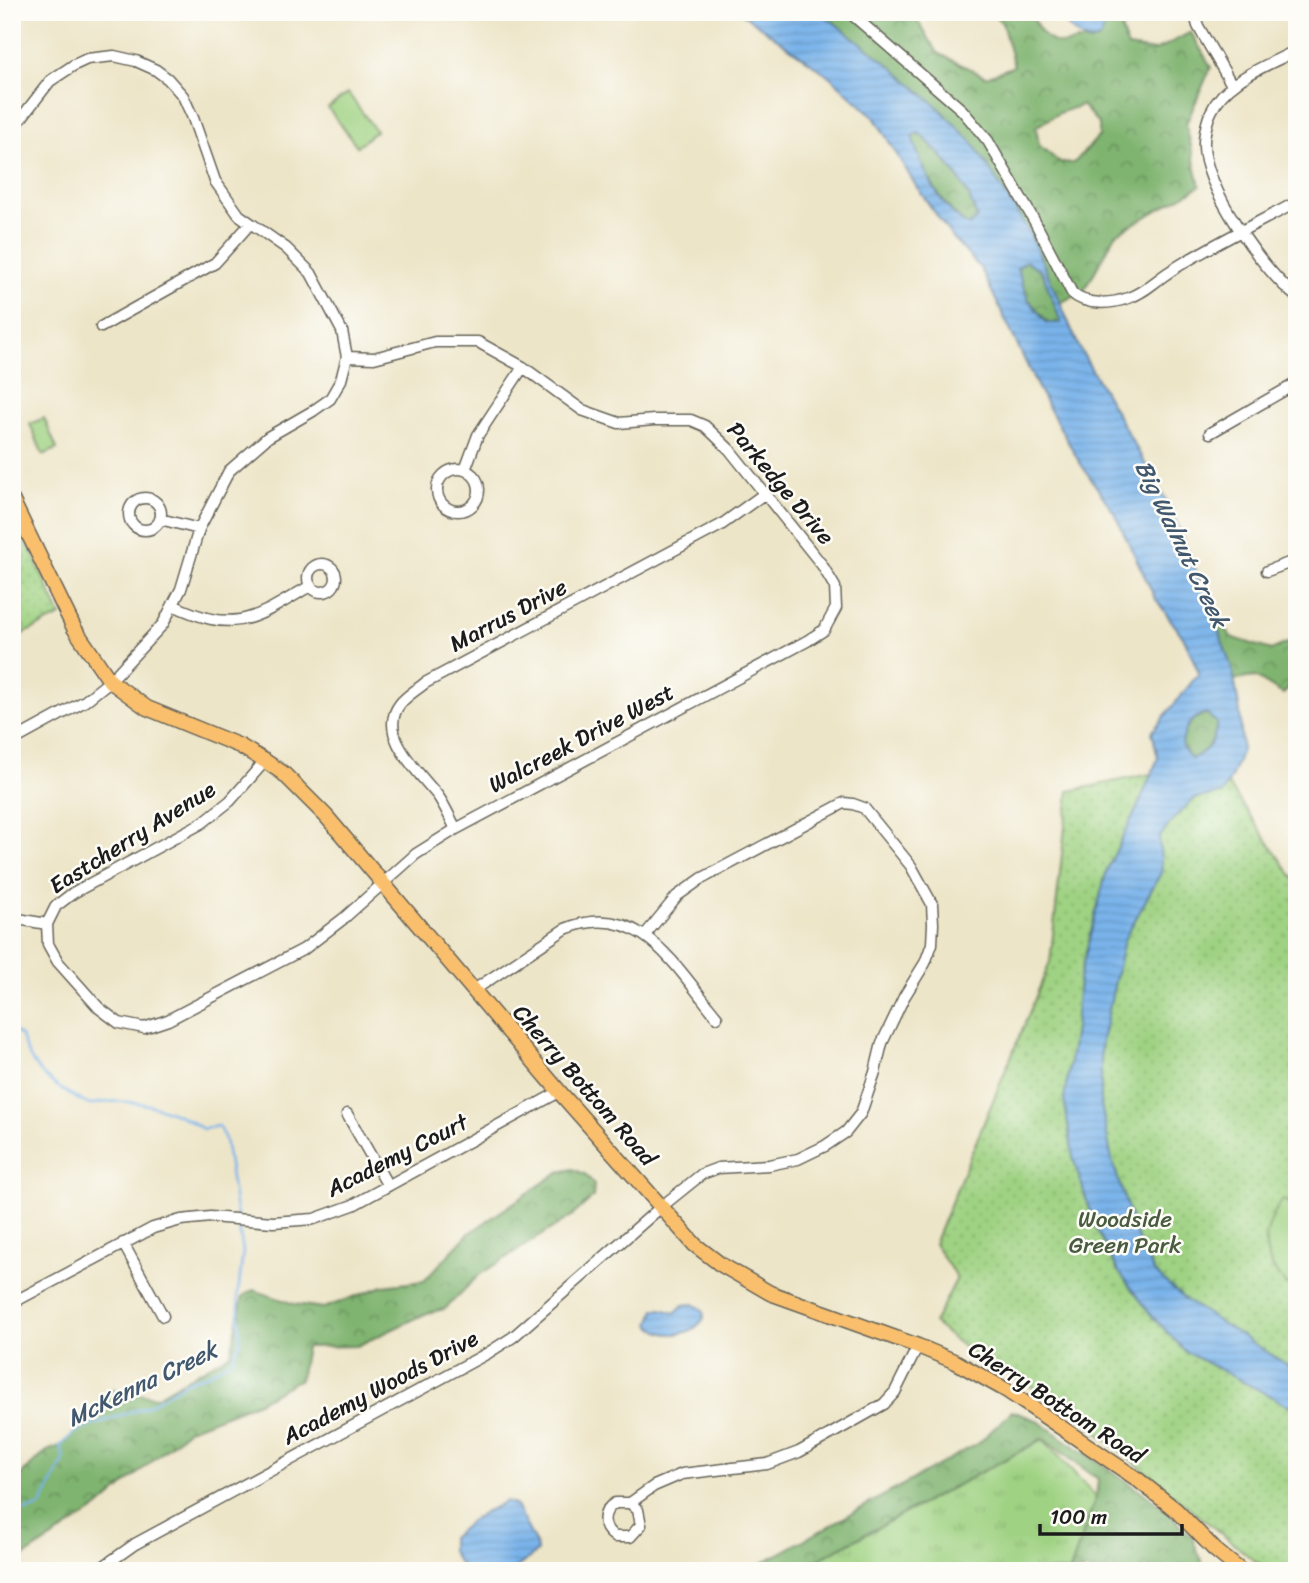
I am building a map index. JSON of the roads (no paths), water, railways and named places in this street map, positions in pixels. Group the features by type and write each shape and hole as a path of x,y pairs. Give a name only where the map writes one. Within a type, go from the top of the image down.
{"main road":[{"name":"Cherry Bottom Road","path":"12,500 74,628 110,681 146,708 240,746 283,773 326,816 559,1092 695,1245 720,1264 770,1293 918,1346 956,1362 1006,1390 1137,1479 1176,1510 1215,1550 1241,1571"}],"street":[{"path":"849,12 961,110 988,141 1072,293 1079,300 1124,300 1139,294 1168,272 1297,202"},
{"path":"1194,12 1198,26 1232,85"},
{"path":"1297,50 1232,85 1211,111 1203,145 1211,178 1241,232 1263,264 1297,298"},
{"path":"12,130 44,87 61,72 87,60 114,56 136,61 168,79 183,96 215,181 239,215 286,248 311,272 342,331 347,357 341,380 330,398 313,411 268,436 229,471 199,529 181,589 163,624 110,681 85,701 12,741"},
{"path":"101,327 215,263 250,224"},
{"name":"Parkedge Drive","path":"347,357 374,358 435,342 478,342 523,367 582,410 619,423 654,419 691,420 705,426 729,449 822,565 835,587 836,608 824,630 807,641"},
{"path":"465,470 478,435 523,367"},
{"path":"1210,433 1297,383"},
{"name":"Marrus Drive","path":"456,829 440,800 405,756 394,733 394,718 400,703 425,683 721,525 764,494"},
{"path":"160,519 199,529"},
{"path":"1267,571 1297,560"},
{"path":"173,605 200,617 232,623 251,618 310,586"},
{"name":"Walcreek Drive West","path":"47,924 48,944 58,962 99,1008 119,1023 144,1028 168,1020 304,949 344,919 416,854 456,829 807,641"},
{"name":"Eastcherry Avenue","path":"12,918 47,924 56,905 73,893 202,823 230,801 265,761"},
{"name":"Academy Woods Drive","path":"97,1571 135,1544 491,1352 522,1330 702,1174 718,1168 769,1165 798,1159 846,1132 861,1113 882,1043 904,997 925,963 932,944 932,904 911,866 864,808 844,803 701,879 677,896 645,935"},
{"path":"474,990 551,937 580,923 611,922 624,924 645,935 717,1017"},
{"name":"Academy Court","path":"12,1303 153,1228 181,1220 228,1218 273,1222 314,1219 353,1205 559,1092"},
{"path":"347,1114 388,1186"},
{"path":"123,1243 163,1316"},
{"path":"630,1503 654,1486 682,1474 767,1464 808,1447 884,1404 895,1392 918,1346"}],"water":[{"name":"Big Walnut Creek","path":"740,12 820,12 891,66 939,108 973,143 1030,233 1080,349 1171,509 1208,600 1233,672 1240,712 1242,750 1222,794 1195,798 1159,838 1162,871 1124,940 1101,1046 1101,1104 1112,1160 1137,1237 1154,1272 1187,1301 1297,1371 1297,1410 1186,1352 1152,1316 1118,1271 1094,1224 1073,1157 1064,1099 1075,1029 1079,979 1107,869 1158,758 1152,732 1199,673 1185,640 1155,598 1115,514 1078,460 1039,390 981,269 952,237 916,186 874,117 829,76","holes":["919,133 946,161 968,194 977,218 969,226 949,209 933,187 912,136","1026,261 1042,271 1061,323 1047,323 1028,299 1017,268","1206,713 1217,723 1213,740 1203,752 1192,759 1182,747 1186,730 1195,718"]},
{"path":"1059,12 1104,12 1101,36 1095,40 1080,37 1072,31"},
{"path":"694,1304 703,1310 704,1318 693,1329 670,1334 650,1324 655,1310 675,1313 683,1305"},
{"path":"506,1501 516,1506 536,1544 537,1552 512,1571 464,1571 451,1551 451,1538 473,1519"}],"waterway":[{"name":"McKenna Creek","path":"12,1030 21,1036 25,1049 38,1070 66,1092 89,1105 134,1102 163,1109 203,1129 218,1126 225,1139 237,1216"},
{"name":"McKenna Creek","path":"12,1505 24,1511 40,1507 64,1460 60,1446 78,1430 148,1406 186,1382 210,1373 233,1358 240,1340 238,1294 243,1251 238,1223"}],"park label":[{"name":"Woodside Green Park","path":"1125,1232"}]}
